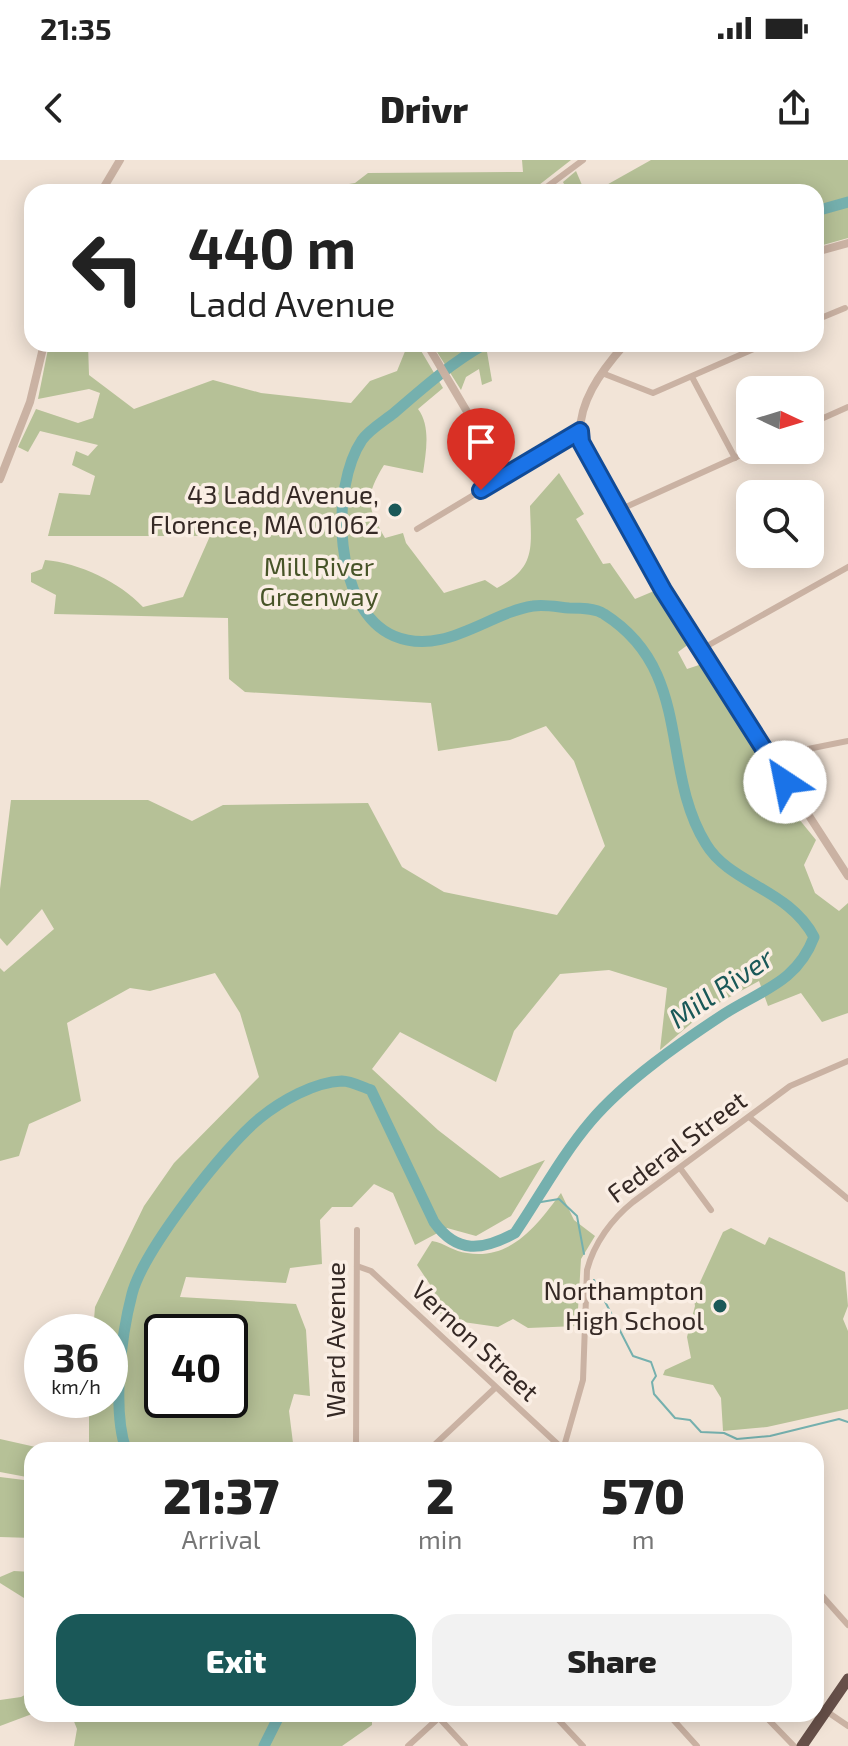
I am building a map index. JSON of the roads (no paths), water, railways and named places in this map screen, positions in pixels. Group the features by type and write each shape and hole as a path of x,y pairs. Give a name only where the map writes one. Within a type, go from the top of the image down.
{"highway":[{"path":"824,1714 848,1679"},
{"path":"802,1746 818,1722"}],"street":[{"path":"106,184 120,160"},
{"path":"551,184 583,160"},
{"path":"824,250 848,243"},
{"path":"824,317 845,308"},
{"path":"0,479 30,402 42,352"},
{"path":"432,352 505,476"},
{"path":"619,352 602,373 586,403 581,442 617,511 700,650 848,876"},
{"path":"602,373 653,393 747,352"},
{"path":"617,511 735,458 692,377"},
{"path":"824,418 848,407"},
{"path":"417,529 580,431"},
{"path":"700,650 848,567"},
{"path":"768,757 848,741"},
{"name":"Federal Street","path":"565,1442 583,1380 585,1287 593,1253 622,1211 800,1080 848,1061"},
{"path":"749,1117 848,1199"},
{"path":"680,1168 711,1210"},
{"name":"Ward Avenue","path":"356,1442 357,1230"},
{"name":"Vernon Street","path":"357,1266 371,1271 554,1442"},
{"path":"438,1442 495,1388"},
{"path":"824,1598 848,1625"},
{"path":"826,1711 848,1726"},
{"path":"408,1746 434,1722"},
{"path":"446,1722 465,1746"},
{"path":"560,1722 583,1746"},
{"path":"675,1722 697,1746"},
{"path":"771,1722 794,1746"}],"waterway":[{"name":"Mill River","path":"824,209 848,202"},
{"name":"Mill River","path":"124,1442 119,1414 120,1372 128,1311 139,1275 187,1200 227,1151 268,1112 298,1094 331,1082 345,1081 371,1090 434,1222 452,1240 461,1244 481,1246 492,1243 515,1233 580,1134 620,1091 689,1037 788,975 807,952 814,937 790,908 729,869 706,844 692,815 663,692 651,663 632,637 604,614 587,609 533,606 448,638 412,641 394,636 374,622 359,601 343,546 345,487 352,461 369,433 472,352"},
{"path":"535,1203 559,1199 577,1216 584,1254"},
{"path":"594,1280 633,1356 651,1362 656,1376 652,1382 654,1394 675,1418 690,1420 701,1432 724,1433 737,1439 770,1436 839,1419 848,1422"},
{"name":"Mill River","path":"264,1746 276,1722"}],"place":[{"name":"43 Ladd Avenue, Florence, MA 01062","path":"395,510"},
{"name":"Northampton High School","path":"720,1306"}],"park label":[{"name":"Mill River Greenway","path":"319,582"}]}
